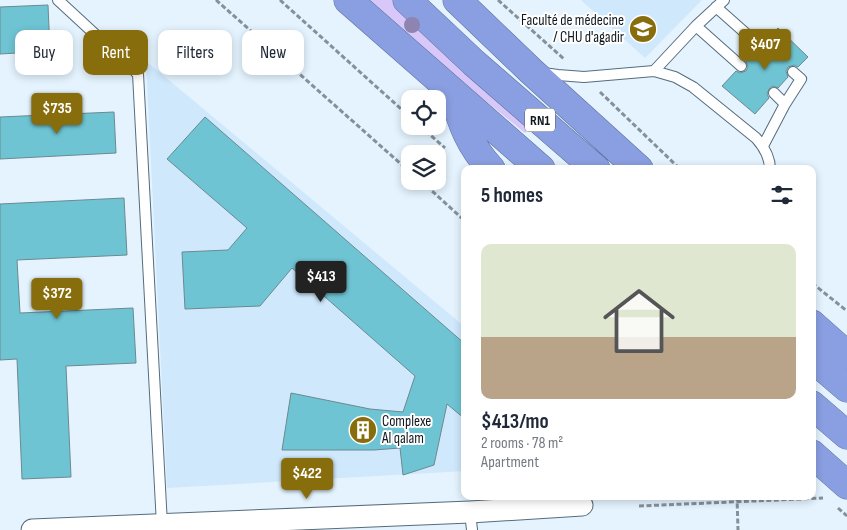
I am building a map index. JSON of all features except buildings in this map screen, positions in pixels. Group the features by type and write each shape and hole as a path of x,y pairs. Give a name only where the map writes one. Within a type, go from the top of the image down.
{"highway":[{"name":"RN1","path":"348,0 536,165"},
{"name":"RN1","path":"407,0 474,63 591,165"},
{"path":"457,0 531,71 635,165"},
{"path":"454,94 464,128 472,144 488,165"},
{"path":"816,328 847,355"},
{"path":"816,361 847,388"},
{"path":"816,408 847,435"},
{"path":"816,460 837,491"}],"street":[{"path":"32,530 162,525 471,521 582,505"}],"lane":[{"path":"58,0 138,74 162,525"},
{"path":"654,72 696,26 720,4 760,46"},
{"path":"696,26 741,66"},
{"path":"531,71 584,77 654,72 675,77 693,87 756,138 768,156 769,165"},
{"path":"763,146 785,104 801,79 793,72"},
{"path":"774,93 785,104"}],"path":[{"path":"216,0 401,164"},
{"path":"280,0 401,109"},
{"path":"431,190 461,216"},
{"path":"816,286 847,311"},
{"path":"816,494 837,491"},
{"path":"737,500 738,530"},
{"path":"639,506 737,503 762,500"}],"shaded area":[{"path":"367,0 398,0 531,125 525,133 462,82"},
{"name":"Faculté de médecine / CHU d'agadir","path":"581,0 702,0 645,58"},
{"path":"148,63 158,71 158,75 163,75 461,324 461,471 167,488 147,75"}],"place":[{"name":"Faculté de médecine / CHU d'agadir","path":"643,29"},
{"name":"Complexe Al qalam","path":"363,430"}]}
